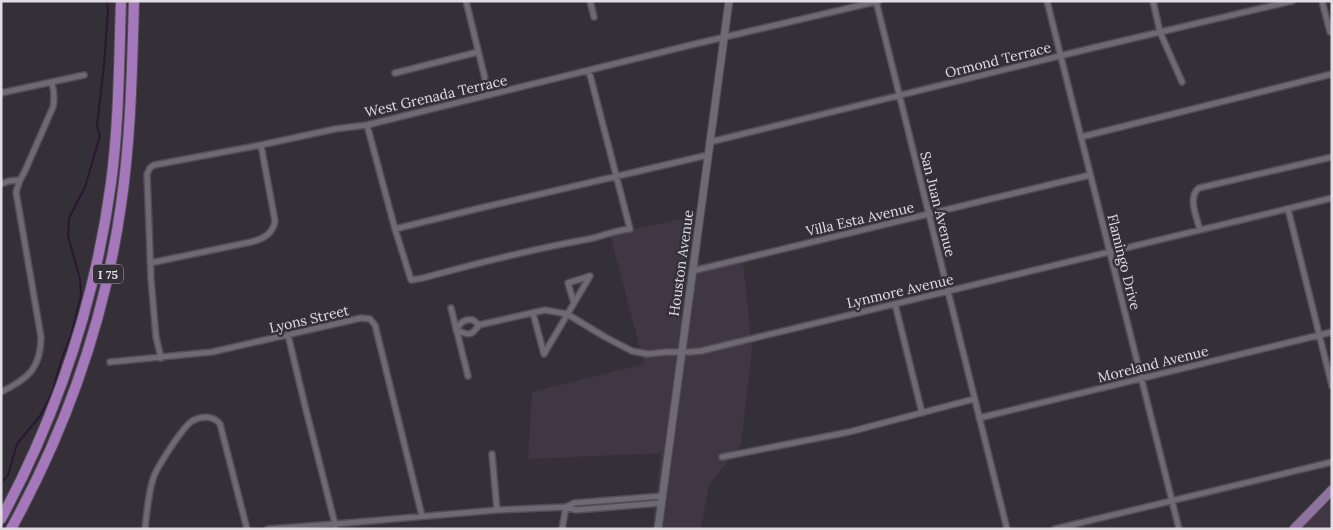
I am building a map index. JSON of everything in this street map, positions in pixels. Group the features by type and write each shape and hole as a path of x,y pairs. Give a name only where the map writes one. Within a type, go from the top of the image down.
{"highway":[{"name":"I 75","path":"1,519 18,488 48,422 78,338 92,287 111,183 121,1"},
{"name":"I 75","path":"11,529 42,469 64,416 95,326 106,281 121,205 126,163 134,1"}],"main road":[{"path":"1294,529 1332,490"}],"street":[{"path":"466,1 489,95"},
{"path":"590,1 594,17"},
{"name":"Houston Avenue","path":"658,529 729,1"},
{"name":"Flamingo Drive","path":"1047,1 1179,529"},
{"path":"1152,1 1160,32 1182,82"},
{"name":"Ormond Terrace","path":"710,142 1292,1"},
{"path":"1322,1 1330,32"},
{"name":"West Grenada Terrace","path":"150,263 147,179 151,167 163,162 261,145 335,129 367,125 877,2"},
{"name":"San Juan Avenue","path":"877,2 1007,529"},
{"path":"395,73 478,52"},
{"path":"367,125 411,280 520,252 630,229 589,70"},
{"path":"1081,137 1332,74"},
{"path":"1,94 84,75"},
{"path":"1,392 21,381 32,371 38,362 41,348 41,337 16,192 53,107 55,93 52,82"},
{"path":"160,358 156,337 150,263 251,242 264,238 272,232 275,221 261,145"},
{"path":"395,229 708,155"},
{"path":"1200,230 1193,196 1199,188 1332,157"},
{"name":"Villa Esta Avenue","path":"692,271 1090,175"},
{"path":"1,184 20,180"},
{"name":"Lynmore Avenue","path":"479,326 474,320 467,319 461,322 456,330 468,334 474,332 479,326 545,310 567,314 604,337 632,351 648,354 701,351 1332,198"},
{"path":"1288,208 1332,386"},
{"path":"533,313 544,354 590,276 568,283 574,303"},
{"path":"896,304 922,413"},
{"path":"451,308 468,376"},
{"name":"Lyons Street","path":"110,362 212,352 361,318 370,319 373,322 422,516"},
{"name":"Moreland Avenue","path":"979,418 1332,332"},
{"path":"288,335 335,526"},
{"path":"722,457 823,438 974,399"},
{"path":"145,529 148,500 152,480 156,472 185,428 192,421 207,417 217,420 220,424 247,529"},
{"path":"492,454 497,510"},
{"path":"1055,529 1332,462"},
{"path":"268,529 335,526 497,510 566,507 576,510 661,500"},
{"path":"562,529 566,507"}],"shaded area":[{"path":"692,217 700,264 743,262 752,349 741,445 709,485 701,529 652,529 661,453 528,459 532,392 644,364 610,234"},
{"path":"1332,498 1332,529 1302,529"}],"waterway":[{"path":"1,483 8,475 17,444 40,416 52,393 71,335 81,296 80,279 68,236 69,218 85,187 100,136 97,126 104,65 107,1"}]}
